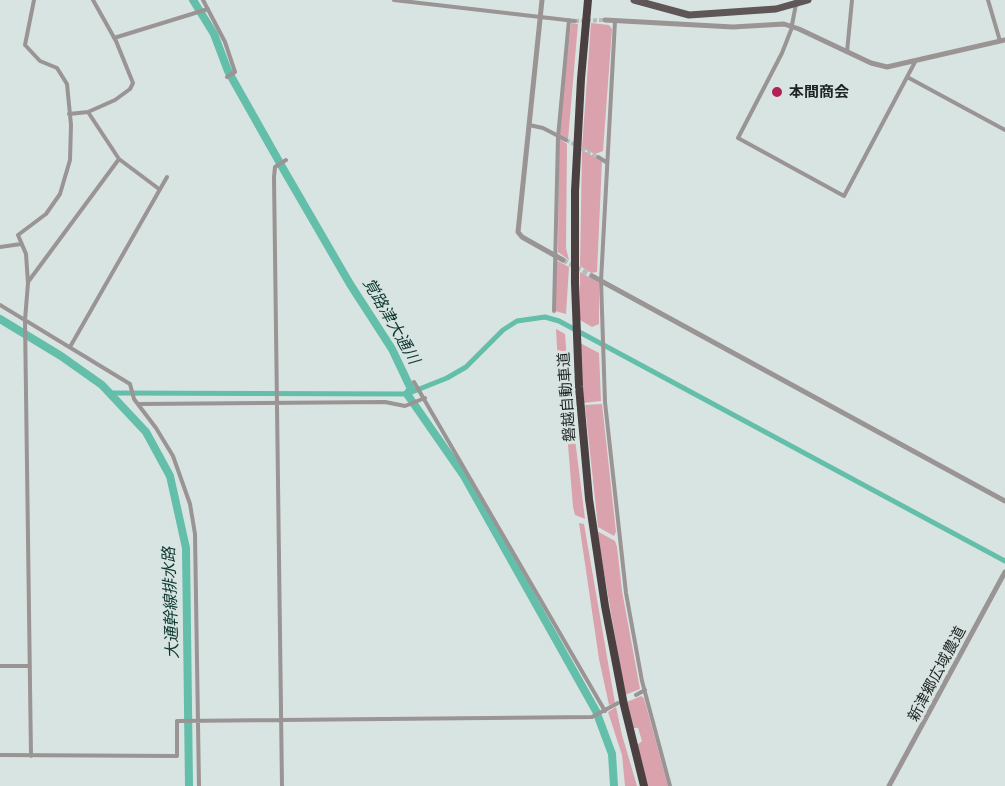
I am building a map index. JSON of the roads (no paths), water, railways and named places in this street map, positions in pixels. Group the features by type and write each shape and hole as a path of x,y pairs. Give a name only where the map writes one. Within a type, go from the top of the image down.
{"highway":[{"name":"磐越自動車道","path":"588,0 577,132 577,342 593,529 619,678 644,786"}],"main road":[{"path":"634,0 689,15 776,9 808,0"}],"street":[{"path":"31,756 25,322 28,282 26,254 18,235 46,214 64,182 70,160 67,84 57,68 40,60 25,45 34,0"},
{"path":"69,114 88,112 115,100 133,84 114,38 93,0"},
{"path":"203,0 225,42 233,73 227,77"},
{"path":"394,0 575,21"},
{"path":"542,0 518,232 522,237 563,260"},
{"path":"847,52 852,0"},
{"path":"605,20 733,27 792,26 847,52 884,66 915,62 1003,41 988,0"},
{"path":"796,4 792,26 782,53 738,138 844,196 909,78 915,62"},
{"path":"114,38 207,10"},
{"path":"554,311 558,136 569,20"},
{"path":"615,21 600,280 605,402 619,541 645,690 670,786"},
{"path":"909,78 1005,130"},
{"path":"88,112 119,159 159,189"},
{"path":"529,125 543,128 566,140"},
{"path":"598,158 606,162"},
{"path":"28,282 119,159"},
{"path":"282,786 274,177 277,166 285,160"},
{"path":"70,347 167,177"},
{"path":"0,247 21,244"},
{"path":"592,276 1005,501"},
{"path":"0,305 125,381 134,399 172,456 190,504 195,534 199,786"},
{"path":"414,382 604,711"},
{"path":"138,404 278,401 385,402 408,405 422,397"},
{"name":"新津郷広域農道","path":"890,786 1005,572"},
{"path":"0,666 30,666"},
{"path":"636,695 645,690"},
{"path":"0,755 177,756 177,721 594,716 618,703"}],"waterway":[{"name":"覚路津大通川","path":"193,0 214,34 228,71 285,172 350,284 392,349 411,389 407,394 464,476 596,711 612,754 614,786"},
{"path":"109,393 407,394 447,378 466,367 503,330 517,321 545,317 559,321 1005,561"},
{"name":"大通幹線排水路","path":"0,319 61,356 102,385 146,432 170,476 186,548 189,786"}],"tunnel":[{"path":"575,21 605,20"},
{"path":"566,140 598,157"},
{"path":"563,260 592,276"}],"place":[{"name":"本間商会","path":"777,92"}]}
